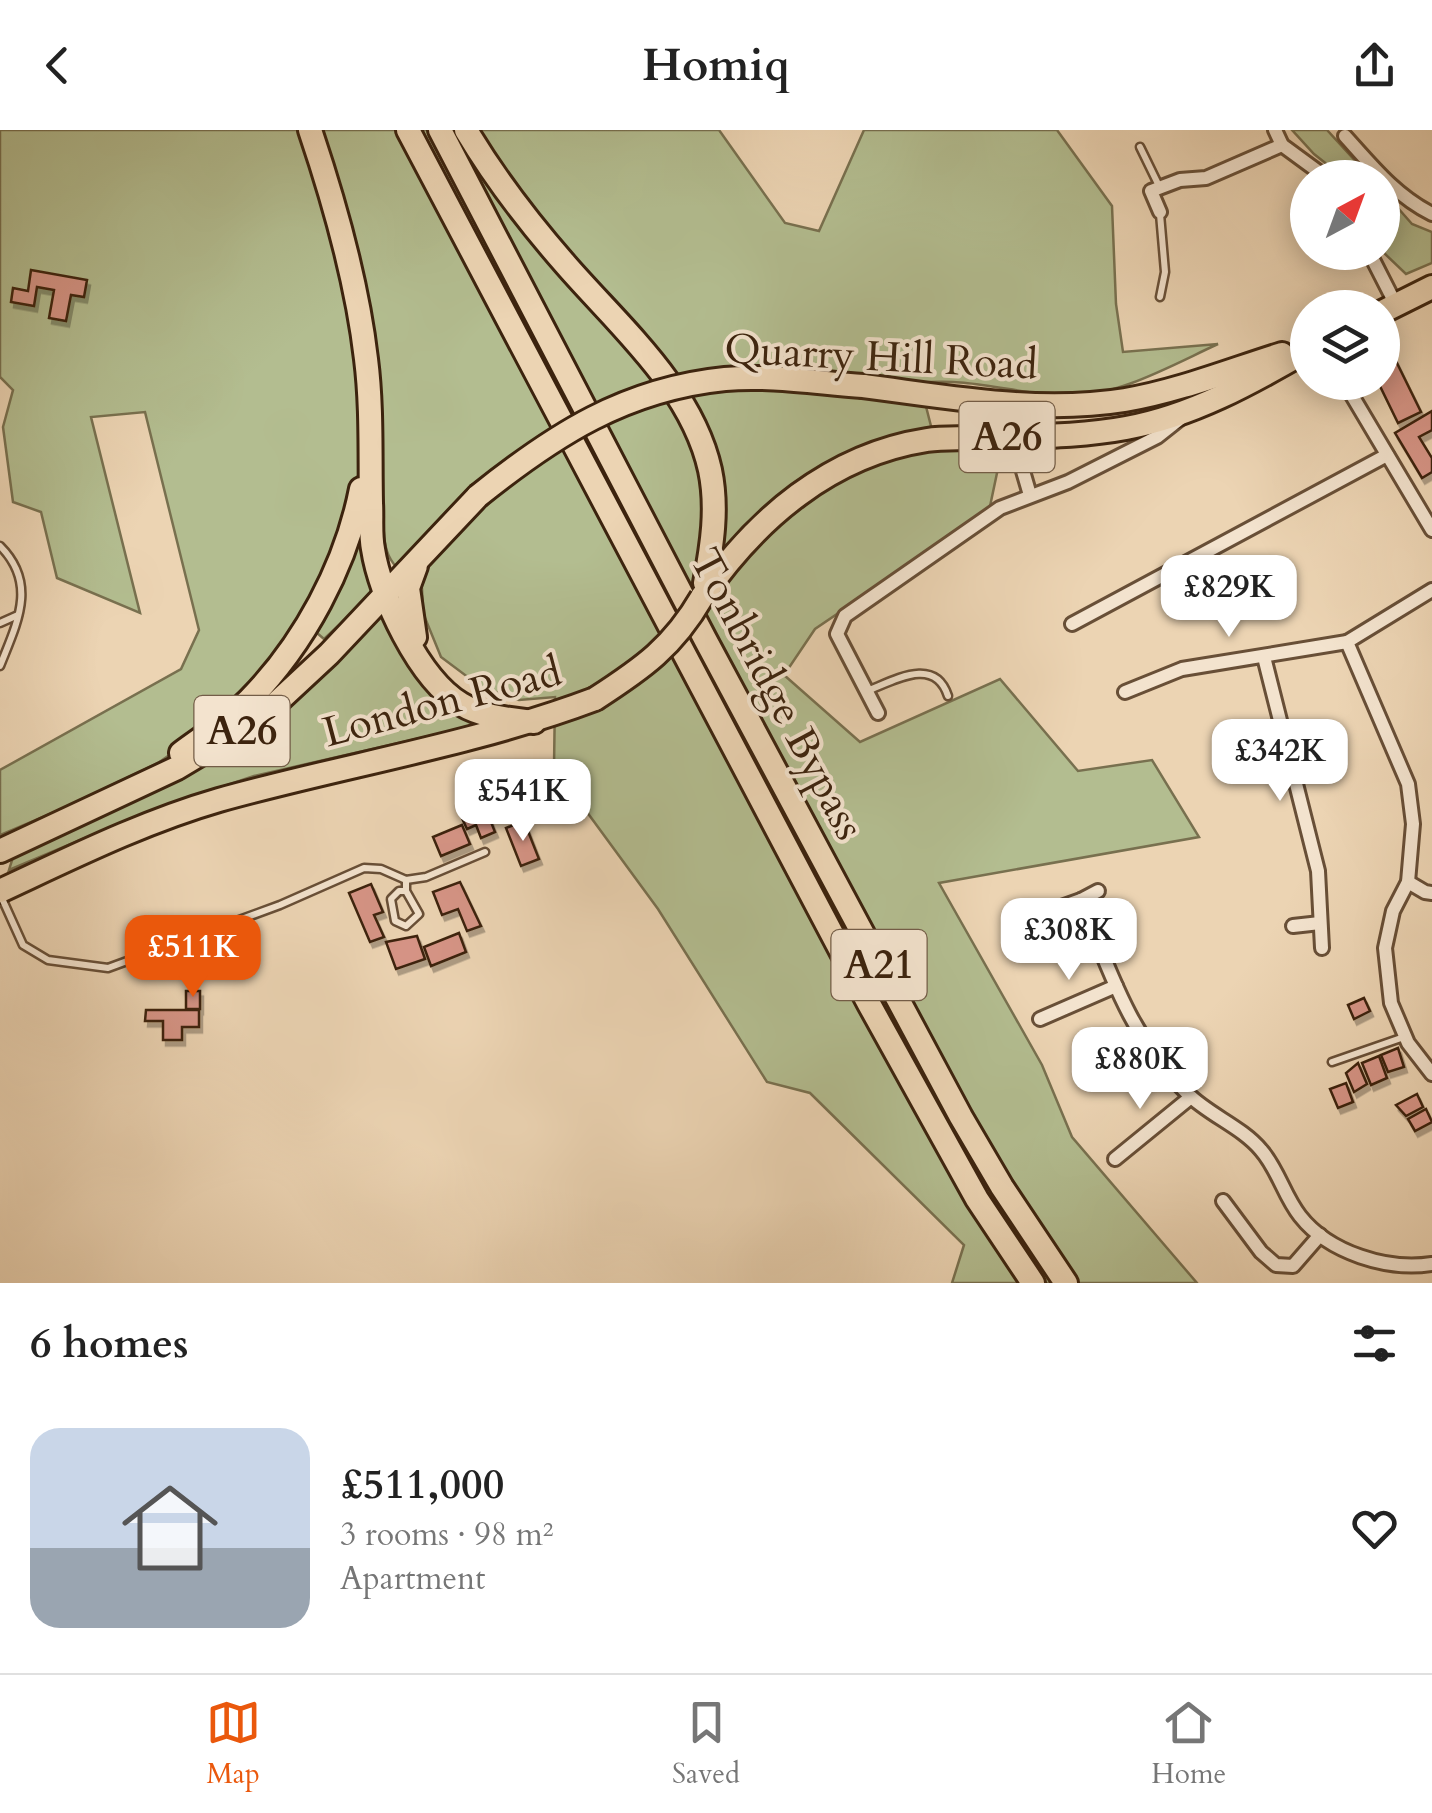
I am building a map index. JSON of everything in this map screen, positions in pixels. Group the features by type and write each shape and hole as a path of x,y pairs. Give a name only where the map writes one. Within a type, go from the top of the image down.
{"highway":[{"path":"310,130 334,202 358,306 366,360 373,550 396,620 424,669 462,705 484,714 534,722"},
{"name":"Tonbridge Bypass","path":"408,130 894,1050 977,1199 1032,1283"},
{"name":"Tonbridge Bypass","path":"440,130 960,1117 1066,1283"},
{"path":"466,130 563,262 630,337 688,412 710,470 720,554"},
{"path":"1400,303 1432,287"},
{"name":"Quarry Hill Road","path":"0,852 178,768 260,719 292,691 478,496 536,450 603,411 644,396 726,379 863,386 1011,405 1126,400 1290,353"},
{"name":"Quarry Hill Road","path":"720,554 806,488 854,461 927,440 1088,434 1131,427 1184,412 1246,386 1290,359"},
{"path":"138,785 248,701 299,638 350,533 370,446"},
{"name":"London Road","path":"0,892 98,844 214,801 534,722 595,698 660,655 678,636 702,597 720,554"},
{"path":"417,563 408,588 409,614 424,669"}],"street":[{"path":"1276,130 1282,145 1302,160"},
{"path":"1345,136 1392,187 1432,214"},
{"path":"1160,212 1151,190 1180,180 1206,178 1282,145"},
{"path":"1355,400 1432,530"},
{"path":"1011,405 1013,437 1030,495"},
{"name":"Quarry Hill Road","path":"878,713 837,634 845,616 1000,508 1068,482 1158,438 1175,426 1184,412"},
{"path":"1072,624 1387,455"},
{"path":"1126,692 1182,668 1347,642 1432,590"},
{"path":"1347,642 1408,784 1413,824 1408,882 1393,911 1386,948 1391,1003 1406,1037 1432,1074"},
{"path":"1264,657 1318,871 1322,948"},
{"path":"1408,882 1432,893"},
{"path":"1022,921 1098,891"},
{"path":"1081,900 1116,986 1151,1054 1191,1097 1260,1148 1299,1216 1320,1235 1380,1264 1432,1264"},
{"path":"1293,926 1320,924"},
{"path":"1040,1019 1116,986"},
{"path":"1116,1160 1191,1097"},
{"path":"1223,1201 1261,1252 1276,1265 1293,1266 1320,1235"}],"lane":[{"path":"1140,147 1159,187"},
{"path":"1160,212 1165,272 1160,296"},
{"path":"0,546 16,561 23,594 0,666"},
{"path":"0,623 18,616"},
{"path":"866,692 906,676 925,674 935,675 948,696"},
{"path":"0,892 22,945 48,960 108,968 280,905 364,868 381,869 406,880 426,877 485,852"},
{"path":"406,880 406,891 419,914 406,926 395,921 391,910 391,899 399,891 406,891"},
{"path":"1332,1062 1406,1037"}],"green space":[{"path":"0,130 719,130 785,223 819,231 864,130 1057,130 1112,206 1116,304 1123,352 1218,344 1124,386 1085,395 1047,395 956,382 920,383 932,430 987,459 997,473 989,511 815,629 784,675 860,742 1000,679 1078,771 1152,760 1199,837 939,883 1042,1065 1072,1137 1197,1283 952,1283 964,1245 810,1093 767,1082 658,909 554,767 555,697 519,700 481,687 441,657 423,613 422,589 388,555 383,506 351,502 343,539 278,657 218,721 158,763 0,835 0,770 181,669 199,630 145,412 91,417 140,613 57,578 41,512 13,502 3,427 13,390 0,377"},
{"path":"1292,130 1327,130 1354,160 1322,160"},
{"path":"1400,210 1412,224 1432,232 1432,263 1406,274 1400,268"},
{"path":"361,535 380,587 324,639 317,633 343,584"},
{"path":"386,605 419,679 444,702 486,723 254,776 147,812 9,870 14,854 147,791"}],"building":[{"path":"31,270 87,280 84,297 71,295 66,321 49,318 54,290 37,287 34,306 11,302 13,288 28,291"},
{"path":"1400,369 1421,412 1398,423 1387,400 1400,400"},
{"path":"1432,411 1432,430 1419,437 1432,458 1432,472 1422,478 1395,433"},
{"path":"485,807 495,832 481,838 476,825 467,829 461,816"},
{"path":"524,821 539,859 521,866 506,828"},
{"path":"462,825 470,844 441,856 433,837"},
{"path":"460,882 481,926 467,931 458,909 442,915 433,892"},
{"path":"371,884 383,912 374,915 384,937 370,942 349,893"},
{"path":"459,933 466,952 431,966 424,947"},
{"path":"417,936 425,959 396,969 386,942"},
{"path":"186,991 200,991 200,1009 186,1009"},
{"path":"1364,998 1370,1011 1354,1019 1348,1005"},
{"path":"146,1010 199,1010 199,1027 182,1027 182,1040 163,1040 163,1021 145,1021"},
{"path":"1398,1048 1404,1067 1388,1072 1381,1055"},
{"path":"1379,1056 1387,1078 1371,1085 1362,1063"},
{"path":"1358,1063 1367,1084 1354,1092 1346,1073"},
{"path":"1346,1083 1353,1102 1338,1108 1330,1089"},
{"path":"1417,1094 1423,1107 1406,1116 1396,1105"},
{"path":"1426,1109 1432,1122 1415,1131 1408,1119"}]}
